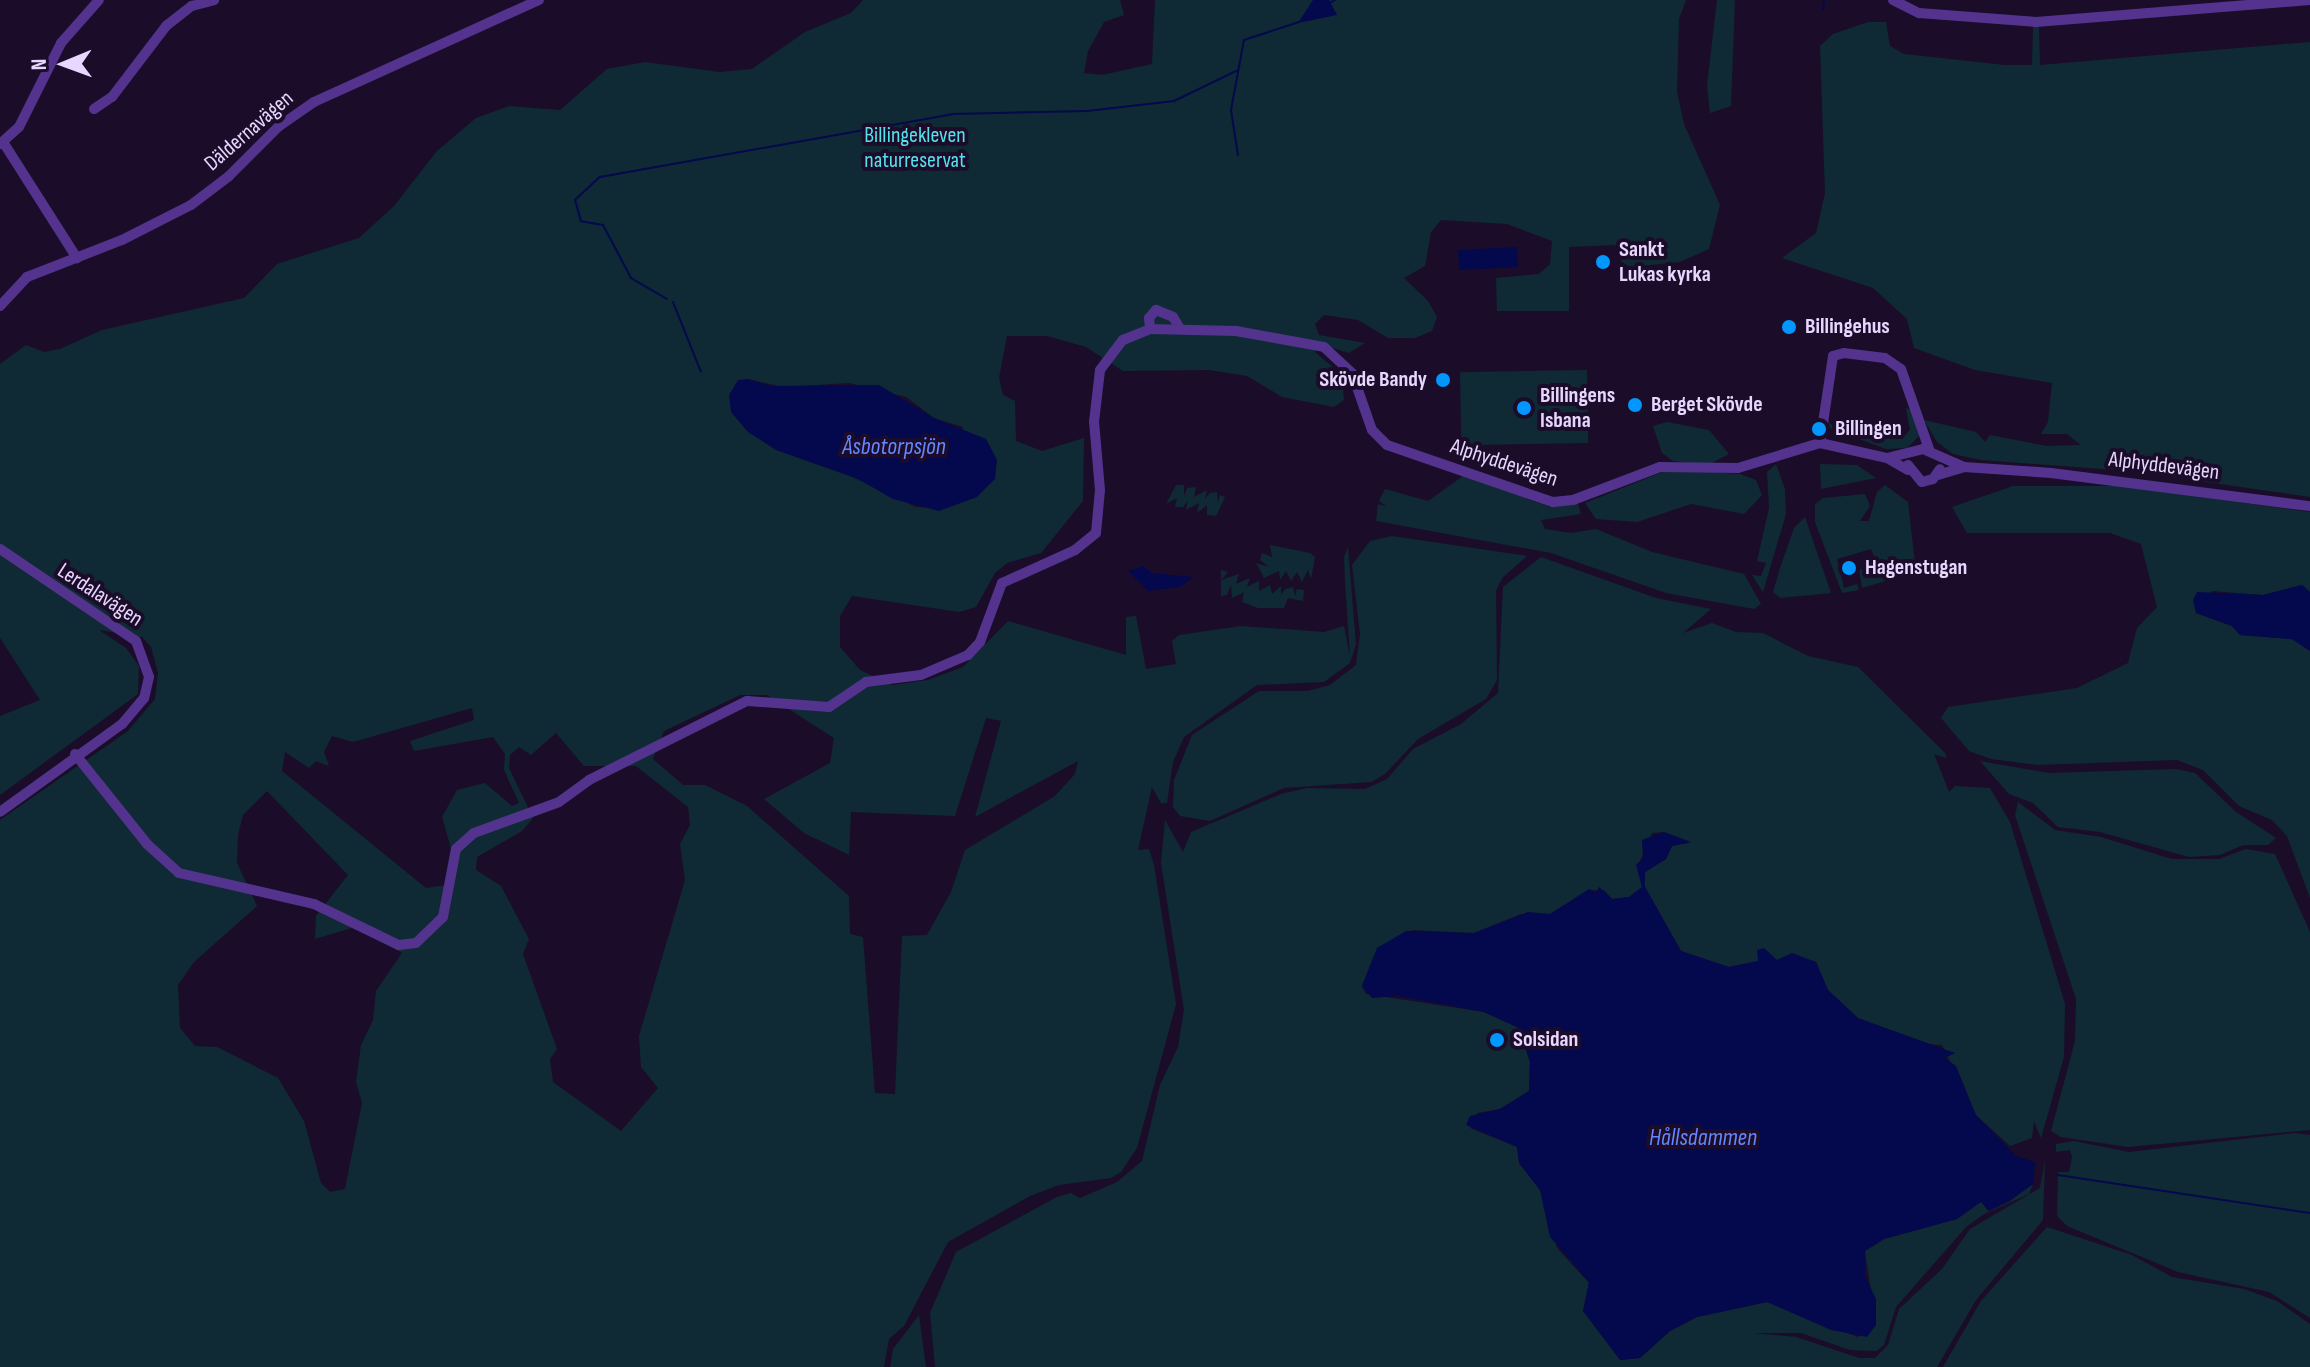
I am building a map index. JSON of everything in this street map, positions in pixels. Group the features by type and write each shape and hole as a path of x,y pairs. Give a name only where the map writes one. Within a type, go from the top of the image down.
{"street":[{"path":"77,258 1,143 19,127 61,43 99,0"},
{"path":"94,109 112,97 151,40 190,3 214,0"},
{"name":"Däldernavägen","path":"0,306 17,283 191,205 229,176 278,127 314,102 539,0"},
{"path":"1893,0 1919,13 2036,22 2310,0"},
{"path":"1150,329 1149,318 1156,310 1165,311 1179,327"},
{"path":"75,754 147,844 179,873 314,904 399,945 416,943 443,917 456,849 474,833 559,802 589,780 747,701 829,707 866,682 921,675 968,655 980,642 1002,583 1075,550 1096,533 1100,490 1094,422 1100,370 1123,340 1150,329 1179,327"},
{"name":"Alphyddevägen","path":"1179,327 1289,339 1324,347 1344,361 1372,430 1387,445 1553,502 1580,498 1660,467 1727,469 1820,443"},
{"path":"1833,356 1895,363 1932,451 1941,463 1938,475 1922,482 1887,458 1820,443 1833,356"},
{"path":"1887,458 1932,451"},
{"name":"Alphyddevägen","path":"1932,451 1964,467"},
{"path":"1908,470 1913,453"},
{"name":"Alphyddevägen","path":"1938,475 1964,467 2136,481 2310,506"},
{"name":"Lerdalavägen","path":"0,549 130,637 146,657 149,677 136,711 0,812"}],"green space":[{"name":"Billingekleven naturreservat","path":"863,0 1120,0 1124,15 1104,22 1088,51 1084,73 1102,75 1152,64 1155,0 1686,0 1679,19 1677,92 1684,124 1720,205 1709,249 1680,262 1630,267 1622,262 1615,245 1569,247 1569,311 1497,311 1496,278 1539,274 1550,264 1552,241 1507,224 1441,220 1431,232 1425,266 1404,278 1428,301 1437,317 1432,331 1415,338 1388,338 1358,320 1324,315 1315,324 1319,335 1365,343 1349,353 1317,343 1315,352 1342,375 1344,400 1334,407 1282,397 1247,376 1209,370 1123,371 1086,347 1047,336 1007,336 999,378 1003,395 1015,401 1016,441 1042,451 1084,438 1083,501 1041,553 1007,563 995,573 976,607 959,612 852,596 840,616 840,647 860,670 892,685 928,680 963,667 1008,621 1126,655 1126,617 1136,616 1146,669 1176,664 1172,641 1179,635 1241,626 1324,632 1344,626 1350,656 1344,557 1348,547 1356,644 1350,663 1324,682 1257,685 1184,737 1173,762 1167,803 1161,803 1152,787 1138,850 1149,849 1154,865 1176,1004 1137,1148 1121,1172 1111,1178 1059,1185 1030,1196 948,1242 904,1326 889,1339 884,1367 0,1367 0,820 128,731 155,699 158,673 151,647 142,637 99,630 126,648 139,666 138,694 0,795 0,716 40,700 0,638 0,364 26,345 44,352 60,349 102,330 244,298 277,264 359,238 394,206 437,151 476,118 509,106 560,110 607,69 645,62 719,72 752,69 805,32 851,13","holes":["748,379 783,387 849,383 906,397 934,418 963,427 944,508 916,507 844,473","740,695 767,695 834,738 830,763 764,799 804,833 849,855 851,812 955,816 986,718 1001,721 975,817 1078,761 1075,774 1055,796 965,850 951,892 927,935 902,936 895,1094 875,1093 863,937 850,934 849,896 747,806 705,785 683,785 653,759 664,731","472,708 474,720 410,741 414,751 493,737 505,754 504,770 519,803 512,806 485,783 457,790 442,817 451,848 446,885 426,888 282,771 285,752 309,768 316,761 329,766 324,752 332,736 353,742","556,733 584,766 636,766 688,807 690,825 680,844 685,880 639,1036 641,1067 658,1088 621,1131 553,1082 550,1059 557,1049 523,954 529,939 501,886 476,870 477,857 522,831 533,818 509,768 510,755 519,747 531,755","267,791 348,875 316,916 315,939 355,927 402,953 376,991 373,1020 361,1045 356,1082 362,1103 345,1189 330,1192 321,1183 304,1121 278,1078 217,1047 195,1046 180,1028 178,985 194,962 257,906 237,863 238,835 243,815"]},
{"path":"1717,0 1735,0 1731,106 1710,113 1707,85"},
{"path":"1868,22 1886,22 1890,46 1904,54 2005,65 2032,65 2033,27 2039,27 2040,65 2310,42 2310,497 2129,471 1981,460 1953,454 1937,442 1924,420 1976,432 1985,442 1990,435 2047,446 2081,445 2067,434 2041,434 2048,422 2052,383 1975,370 1914,348 1907,319 1873,288 1782,258 1816,233 1825,193 1820,46 1833,34"},
{"name":"Billingens Isbana","path":"1587,370 1588,443 1461,445 1460,372"},
{"path":"1906,408 1911,410 1919,436 1907,448 1886,449 1827,427 1827,418 1830,424 1903,437 1910,430"},
{"path":"1667,422 1709,430 1729,454 1708,465 1673,461 1662,453 1653,426"},
{"path":"1776,464 1785,489 1786,514 1763,592 1752,575 1761,576 1766,563 1757,561 1769,508 1767,472"},
{"path":"1820,464 1857,465 1876,478 1821,489"},
{"path":"1670,469 1740,474 1756,480 1762,495 1744,514 1691,504 1637,522 1596,519 1585,503"},
{"path":"1463,476 1550,507 1578,504 1581,514 1541,520 1545,529 1571,533 1596,529 1652,552 1744,574 1761,604 1754,609 1666,593 1551,553 1376,521 1378,504 1387,507 1379,501 1385,489 1428,501"},
{"path":"1176,485 1184,485 1184,496 1187,488 1196,487 1194,497 1207,490 1205,499 1210,493 1217,492 1218,503 1220,495 1225,497 1216,516 1207,515 1207,505 1197,513 1199,503 1186,510 1188,501 1183,507 1175,507 1177,498 1166,504"},
{"path":"1885,485 1908,502 1916,572 1862,588 1859,570 1878,566 1871,549 1837,559 1844,588 1857,584 1859,590 1842,593 1815,522 1815,504 1823,498 1865,494 1870,506 1860,521 1869,521 1877,492"},
{"path":"2013,486 2117,486 2310,512 2310,592 2302,585 2263,595 2212,591 2196,613 2232,626 2240,635 2292,639 2310,651 2310,898 2287,836 2272,820 2239,806 2203,770 2177,760 2037,765 1991,759 1969,751 1941,718 1948,707 2077,688 2128,663 2137,628 2157,607 2141,544 2110,533 1967,533 1952,507"},
{"path":"1805,517 1831,593 1780,598 1773,592 1780,568 1794,528"},
{"path":"1392,536 1527,556 1502,578 1496,591 1497,680 1486,699 1418,739 1385,774 1371,782 1284,788 1210,821 1180,816 1173,807 1174,780 1192,735 1259,691 1308,691 1330,685 1356,665 1360,634 1352,565 1370,541"},
{"path":"1270,545 1310,553 1315,557 1311,579 1308,570 1302,582 1297,572 1291,581 1286,571 1280,580 1279,571 1264,578 1256,563 1269,567 1260,560 1262,553 1272,557"},
{"path":"1541,557 1656,598 1711,609 1683,633 1712,623 1736,632 1763,633 1808,656 1858,667 1946,754 1946,758 1934,754 1949,792 1955,786 1990,788 2010,822 2065,1004 2064,1057 2041,1138 2034,1121 2032,1138 2010,1146 1976,1115 1942,1045 1925,1044 1858,1018 1828,990 1816,962 1777,960 1758,950 1758,961 1729,967 1681,951 1645,887 1645,872 1666,859 1672,846 1689,843 1664,832 1652,833 1640,861 1642,887 1629,897 1612,899 1604,890 1589,890 1550,914 1521,914 1474,933 1413,930 1374,956 1362,986 1366,994 1484,1012 1519,1028 1530,1062 1529,1091 1500,1109 1477,1113 1470,1128 1517,1147 1519,1163 1540,1190 1557,1248 1589,1283 1583,1311 1621,1360 1640,1358 1670,1331 1697,1317 1767,1302 1858,1337 1876,1325 1865,1251 1884,1239 1957,1219 1981,1201 1988,1211 2033,1184 2029,1194 1984,1214 1966,1227 1896,1307 1884,1345 1876,1351 1850,1350 1801,1333 1753,1333 1796,1337 1859,1358 1875,1358 1888,1345 1899,1309 1942,1269 1970,1229 2040,1188 2045,1160 2043,1220 1976,1300 1937,1367 935,1367 930,1313 956,1252 1057,1197 1071,1193 1080,1198 1117,1182 1142,1161 1160,1085 1178,1047 1184,1010 1161,863 1165,820 1183,852 1191,832 1281,794 1307,788 1365,789 1387,779 1413,749 1461,724 1498,693 1503,587"},
{"path":"1239,574 1236,584 1250,578 1247,587 1259,581 1259,591 1270,585 1272,594 1281,586 1281,595 1285,589 1293,587 1295,596 1297,589 1304,590 1303,601 1288,598 1284,608 1258,608 1242,602 1244,592 1232,598 1231,585 1227,595 1221,596 1221,580"},
{"path":"1980,761 2049,773 2176,769 2195,773 2236,812 2276,838 2268,845 2243,845 2220,855 2189,857 2100,832 2058,827 2033,803 2009,794"},
{"path":"2018,802 2055,830 2101,837 2172,859 2219,859 2246,849 2275,854 2310,932 2310,1130 2128,1147 2061,1137 2051,1131 2075,1041 2076,999 2015,815"},
{"path":"2294,1133 2310,1135 2310,1318 2269,1292 2178,1272 2067,1226 2057,1216 2058,1172 2069,1172 2072,1157 2070,1150 2056,1152 2056,1144 2074,1141 2129,1152"},
{"path":"2047,1227 2132,1255 2172,1277 2244,1289 2277,1301 2310,1324 2310,1367 1943,1367 1981,1301"},
{"path":"919,1315 926,1367 890,1367 893,1349"}],"water":[{"path":"1313,0 1329,0 1337,15 1298,23"},
{"path":"1517,247 1518,267 1459,270 1458,250"},
{"name":"Åsbotorpsjön","path":"748,379 770,386 879,385 934,418 986,439 997,460 995,479 977,497 939,511 893,499 858,479 776,450 748,432 731,412 729,395 738,380"},
{"path":"1143,566 1152,573 1193,577 1180,587 1148,591 1128,571"},
{"path":"2302,585 2310,592 2310,651 2292,639 2240,635 2232,626 2196,613 2193,600 2197,592 2263,595"},
{"name":"Hållsdammen","path":"1664,832 1691,842 1672,846 1666,859 1645,872 1645,887 1681,951 1729,967 1758,961 1757,950 1764,948 1777,960 1792,953 1816,962 1828,990 1858,1018 1955,1053 1945,1058 1956,1066 1976,1115 2016,1156 2035,1162 2033,1184 2010,1201 1989,1211 1981,1202 1957,1219 1884,1239 1865,1251 1865,1276 1876,1299 1876,1325 1867,1337 1831,1330 1767,1302 1697,1317 1670,1331 1640,1358 1620,1360 1583,1311 1589,1282 1550,1237 1540,1190 1519,1163 1517,1147 1466,1125 1470,1116 1500,1109 1529,1091 1530,1062 1519,1028 1484,1012 1398,996 1372,998 1362,986 1377,948 1406,931 1474,933 1528,912 1550,914 1589,889 1596,893 1599,887 1612,899 1629,897 1642,887 1636,865 1643,858 1642,840"}],"waterway":[{"path":"1328,4 1335,0"},
{"path":"1823,9 1824,0"},
{"path":"1238,155 1231,110 1244,40 1299,22"},
{"path":"667,299 631,278 603,225 581,221 575,200 600,177 952,114 1087,111 1174,101 1238,70"},
{"path":"673,302 701,372"},
{"path":"2058,1175 2310,1213"}],"place":[{"name":"Sankt Lukas kyrka","path":"1603,262"},
{"name":"Billingehus","path":"1789,327"},
{"name":"Skövde Bandy","path":"1443,380"},
{"name":"Berget Skövde","path":"1635,405"},
{"name":"Billingens Isbana","path":"1524,408"},
{"name":"Billingen","path":"1819,429"},
{"name":"Hagenstugan","path":"1849,568"},
{"name":"Solsidan","path":"1497,1040"}]}
